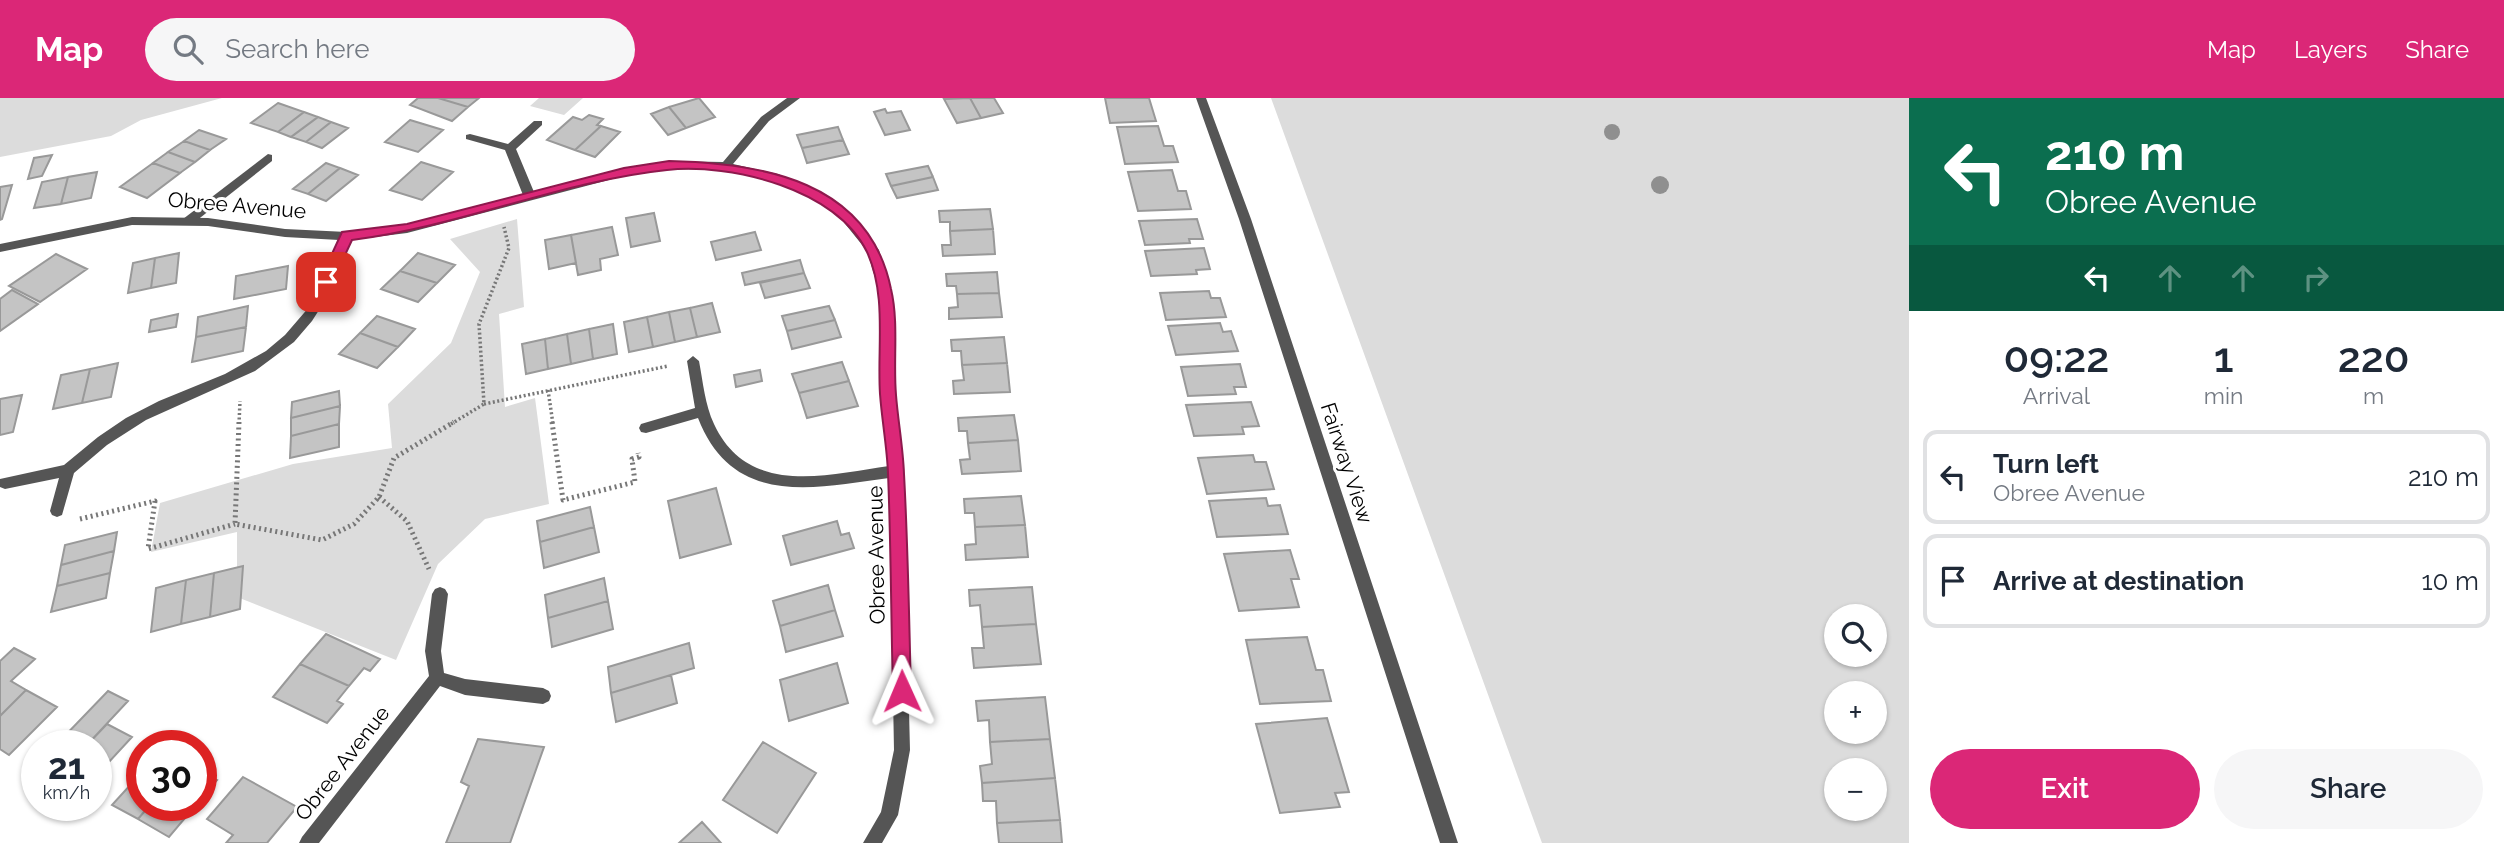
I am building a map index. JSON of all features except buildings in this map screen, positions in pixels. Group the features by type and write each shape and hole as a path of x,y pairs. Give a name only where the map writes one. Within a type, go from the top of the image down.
{"street":[{"path":"726,166 759,123 776,107 795,98"},
{"name":"Fairway View","path":"1200,98 1245,219 1449,843"},
{"path":"510,148 538,123"},
{"path":"470,137 510,148"},
{"path":"510,148 530,197"},
{"path":"187,222 268,158"},
{"name":"Obree Avenue","path":"0,248 132,221 187,222 285,233 347,236 407,229 669,165 726,166 774,177 821,197 846,217 873,250 885,291 888,393 896,471 902,750 889,815 872,843"},
{"path":"5,483 68,470 105,438 143,415 247,372 309,317 347,236"},
{"name":"Obree Avenue","path":"693,361 706,422 717,440 735,460 766,479 809,482 896,471"},
{"path":"646,428 704,411"},
{"path":"57,511 68,470"},
{"path":"440,594 433,651 437,678 465,687 543,696"},
{"name":"Obree Avenue","path":"308,843 437,678"}],"path":[{"path":"484,404 479,324 509,248 499,205"},
{"path":"81,507 78,520 155,501 148,550 235,524 322,540 354,524 379,497 394,457 484,404 693,361"},
{"path":"235,524 240,391 247,372"},
{"path":"548,390 563,500 635,482 632,459 639,457 634,431 646,428"},
{"path":"379,497 407,521 440,594"}],"shaded area":[{"path":"0,98 222,98 141,120 111,136 0,157"},
{"path":"539,98 583,98 564,115 530,106"},
{"path":"1271,98 1909,98 1909,843 1542,843"},
{"path":"517,219 524,307 499,314 505,407 535,398 549,504 485,519 438,564 396,660 237,597 237,532 151,552 160,503 293,464 392,448 388,404 451,343 480,272 450,239"}],"route":[{"path":"326,282 347,236 407,229 624,172 669,165 726,166 774,177 821,197 846,217 873,250 885,291 888,393 896,471 902,691"}]}
